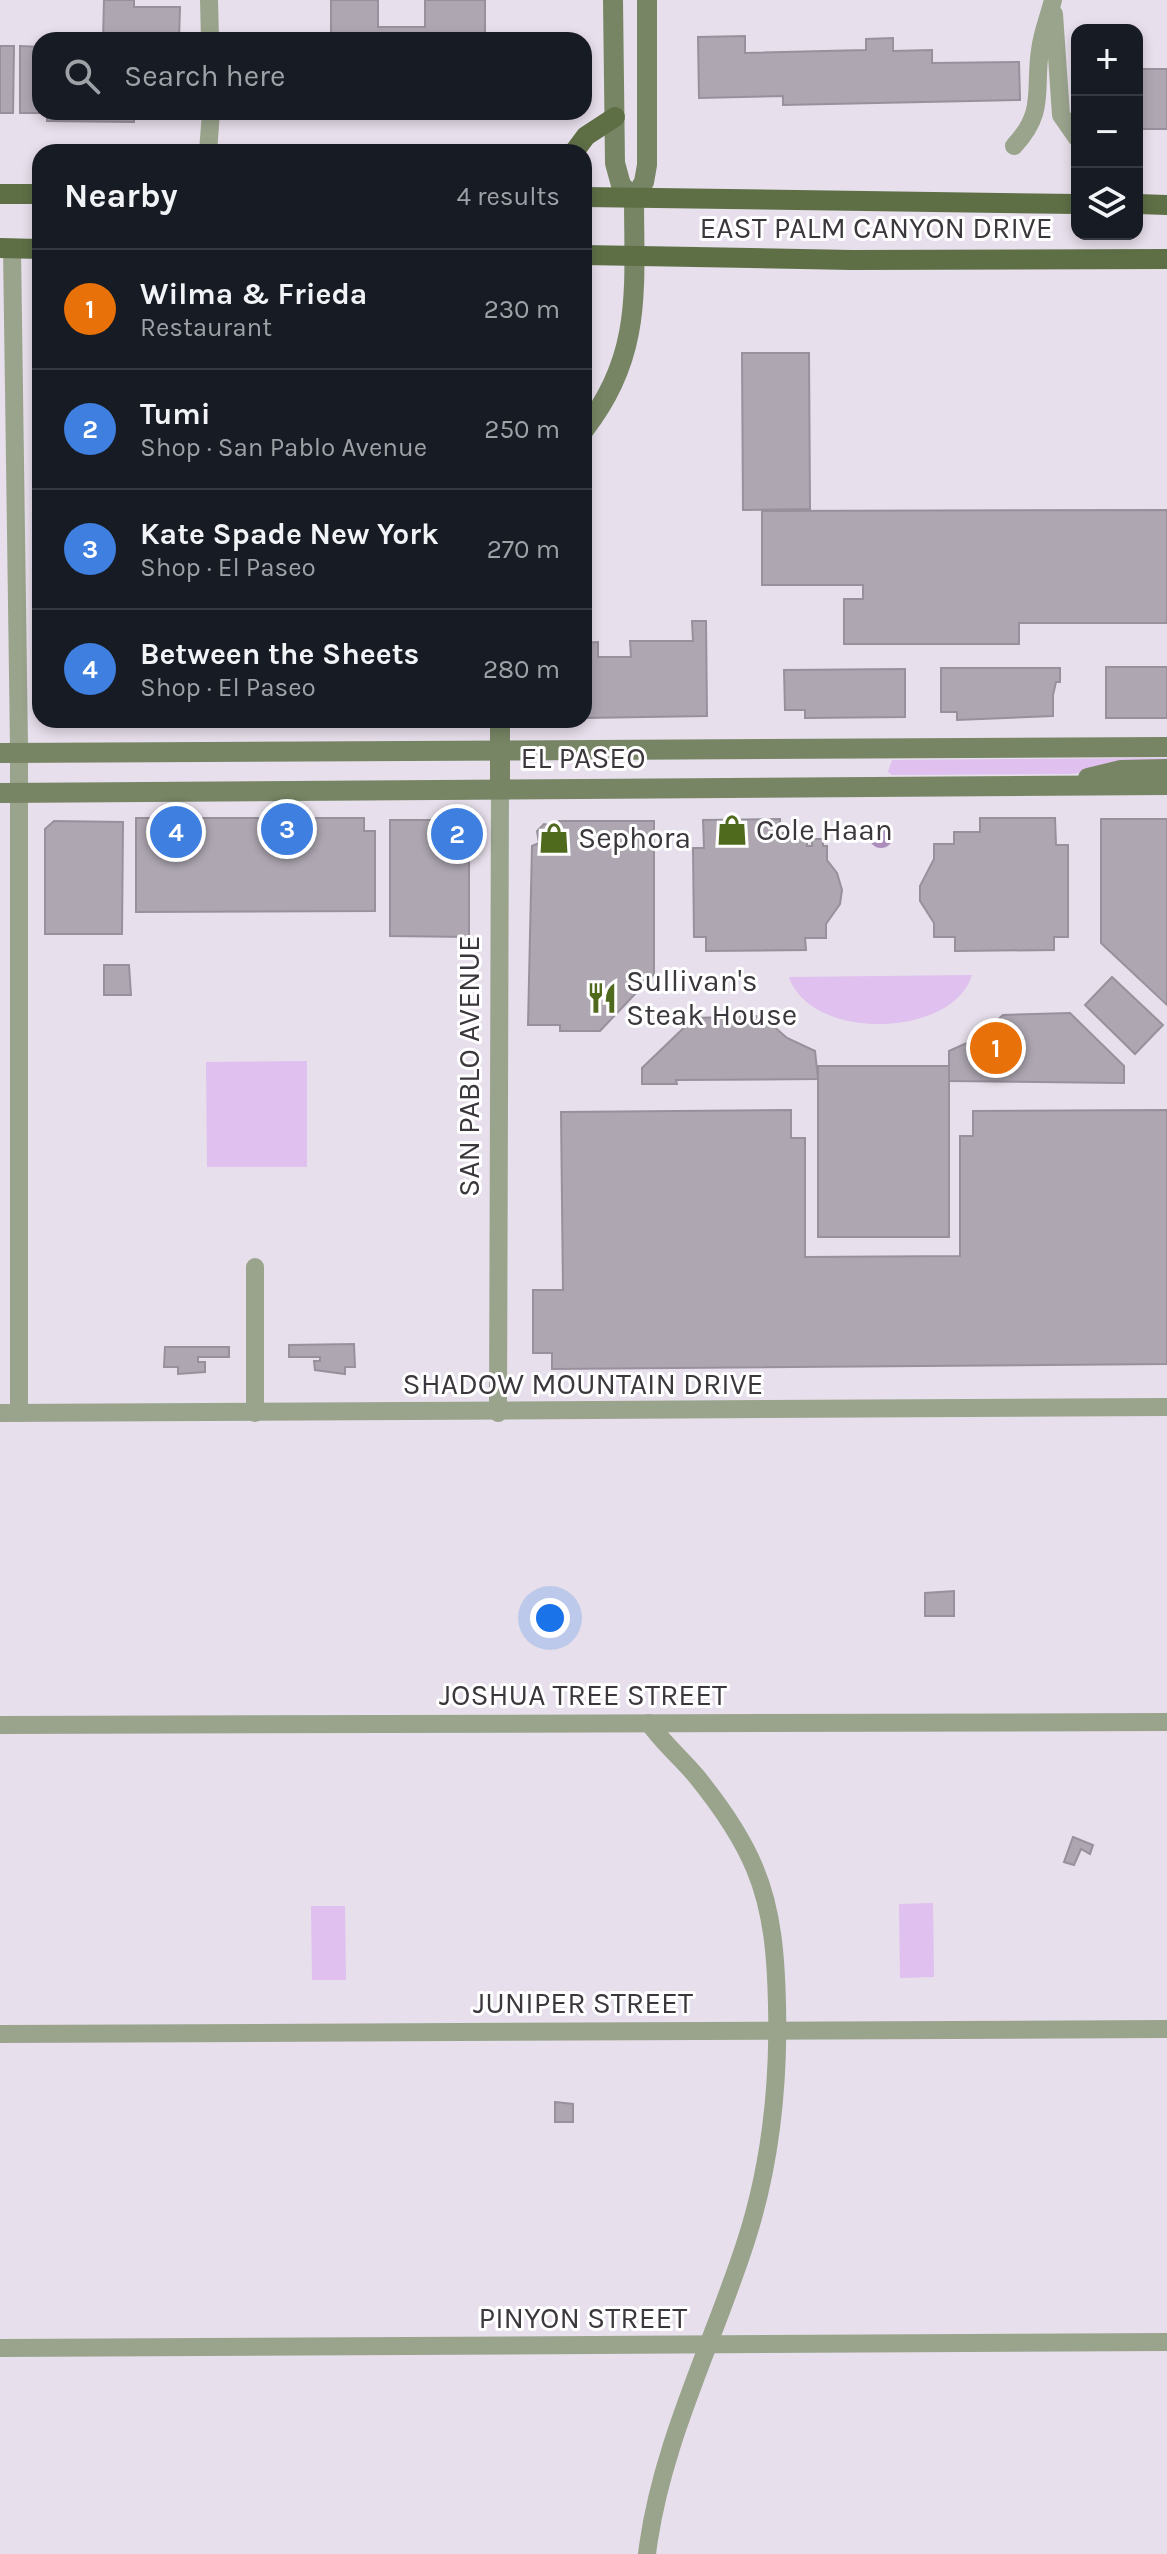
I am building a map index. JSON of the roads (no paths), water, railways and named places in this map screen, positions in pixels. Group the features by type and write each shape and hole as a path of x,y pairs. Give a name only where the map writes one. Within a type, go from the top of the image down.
{"main road":[{"path":"580,144 586,136 615,117"},
{"path":"0,194 32,194"},
{"name":"EAST PALM CANYON DRIVE","path":"592,197 1071,204"},
{"path":"1143,204 1167,205"},
{"path":"6,248 32,249"},
{"name":"EAST PALM CANYON DRIVE","path":"592,255 1167,259"}],"street":[{"path":"209,0 210,32"},
{"path":"613,0 616,165 621,185 634,198"},
{"path":"592,420 608,399 628,346 634,198 644,182 647,165 647,0"},
{"path":"1053,0 1061,115 1071,129"},
{"path":"1014,146 1031,128 1038,103 1040,50 1053,0"},
{"path":"209,144 210,120"},
{"path":"6,248 10,1413"},
{"name":"SAN PABLO AVENUE","path":"498,1413 500,728"},
{"name":"EL PASEO","path":"10,753 1167,747"},
{"path":"831,750 844,760 847,769 831,787"},
{"path":"881,750 872,768 875,779 884,787"},
{"path":"1061,786 1121,770 1167,769"},
{"name":"EL PASEO","path":"10,792 1167,785"},
{"path":"255,1267 255,1413"},
{"name":"SHADOW MOUNTAIN DRIVE","path":"10,1413 498,1413 1167,1407"},
{"name":"JOSHUA TREE STREET","path":"0,1725 1167,1722"},
{"path":"647,2554 660,2481 746,2241 765,2174 778,2030 776,1955 767,1907 755,1868 696,1776 668,1750 649,1723"},
{"name":"JUNIPER STREET","path":"0,2034 1167,2029"},
{"name":"PINYON STREET","path":"0,2348 1167,2342"}],"place":[{"name":"Kate Spade New York","path":"287,829"},
{"name":"Cole Haan","path":"732,830"},
{"name":"Between the Sheets","path":"176,832"},
{"name":"Tumi","path":"457,834"},
{"name":"Sephora","path":"554,838"},
{"name":"Sullivan's Steak House","path":"602,998"},
{"name":"Wilma & Frieda","path":"996,1048"}]}
